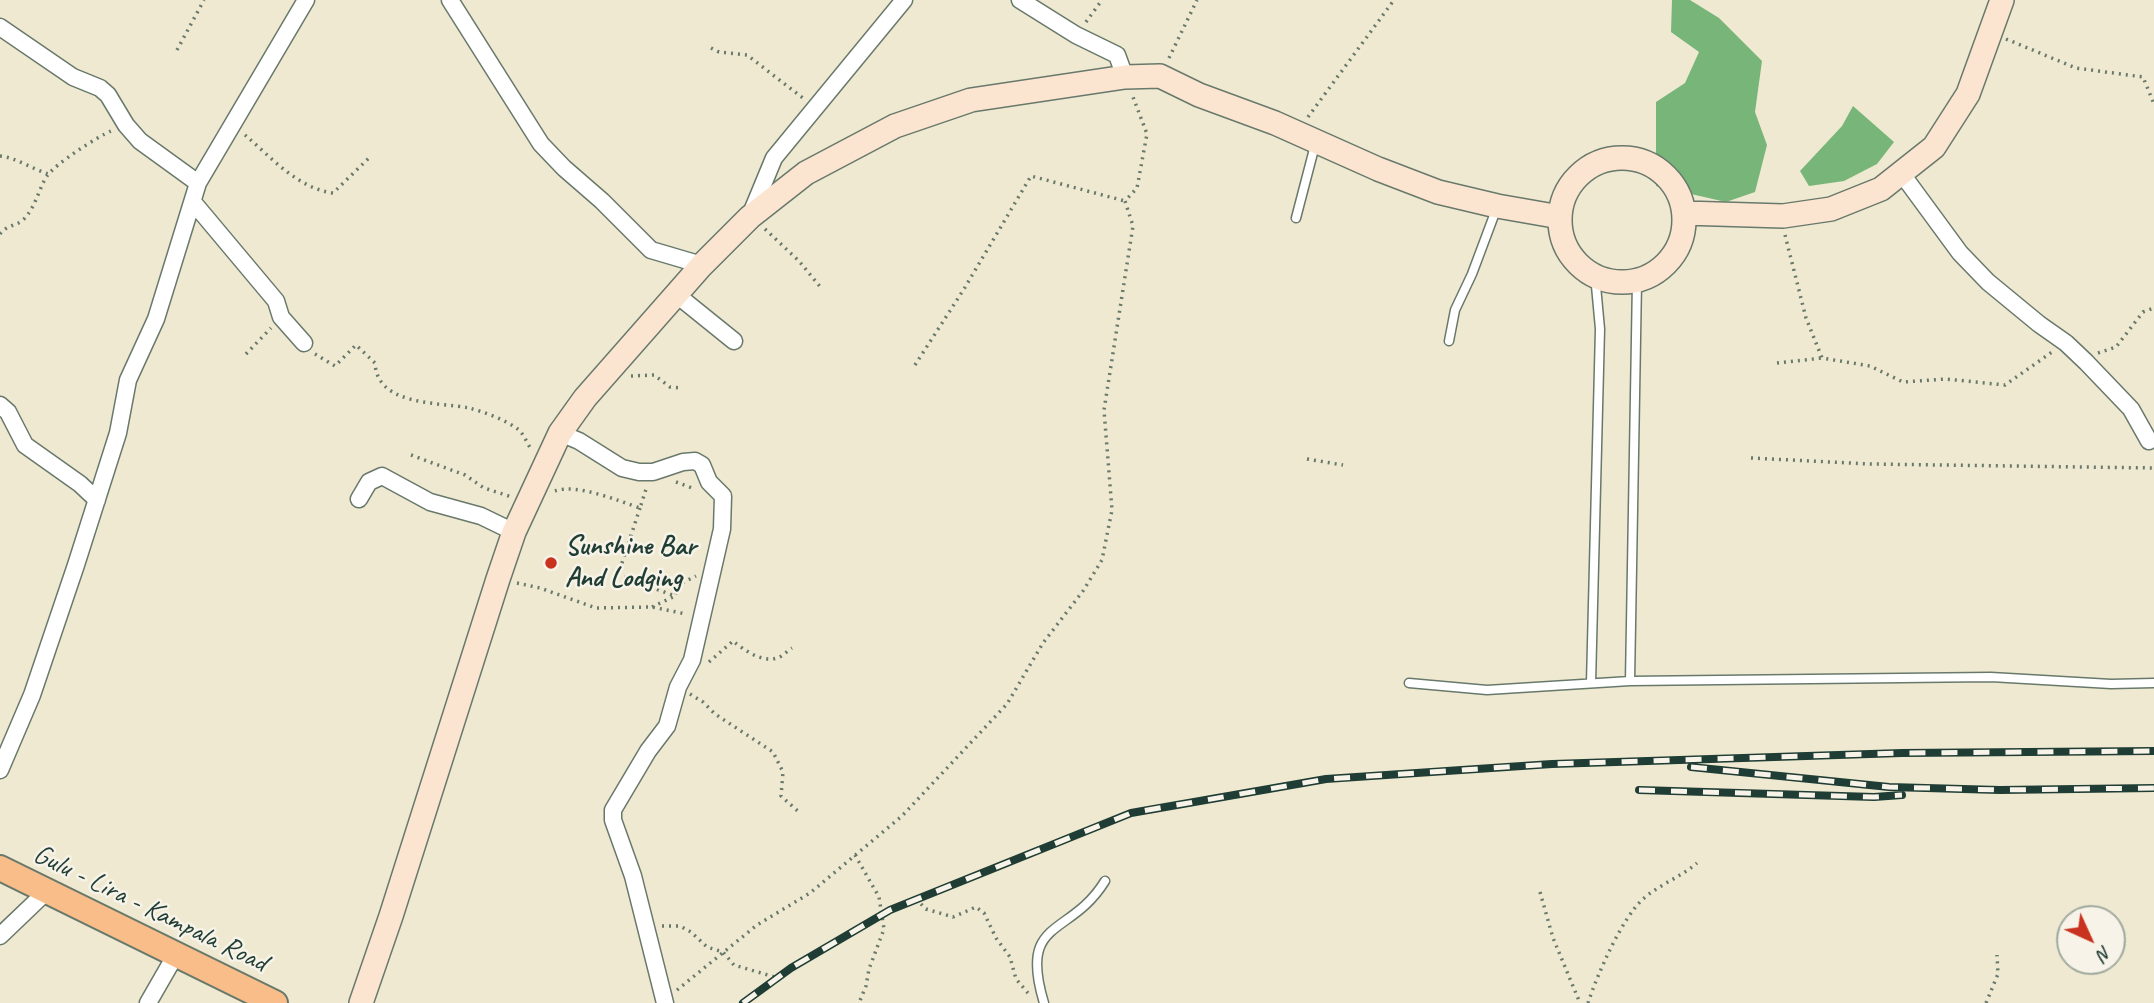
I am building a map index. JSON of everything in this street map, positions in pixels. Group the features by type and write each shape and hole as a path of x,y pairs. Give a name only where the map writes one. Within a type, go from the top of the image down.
{"main road":[{"name":"Gulu - Lira - Kampala Road","path":"0,869 275,1003"}],"street":[{"path":"0,769 32,695 118,433 128,380 156,319 198,183 306,0"},
{"path":"450,0 541,144 651,250 702,265"},
{"path":"750,217 774,158 904,0"},
{"path":"1020,0 1076,35 1117,55 1125,77"},
{"path":"1684,213 1783,216 1831,209 1881,189 1934,146 1968,94 2002,0"},
{"path":"0,27 73,77 100,88 108,95 126,125 154,153 198,183"},
{"path":"362,1003 514,532 560,433 585,398 702,265 750,217 806,173 895,126 971,100 1125,77 1160,76 1199,95 1275,123 1438,192 1560,217"},
{"path":"1635,157 1665,172 1683,199 1684,213 1685,232 1670,262 1642,280 1609,283 1580,268 1561,240 1559,207 1574,178 1602,159 1635,157"},
{"path":"1902,174 1960,253 1988,282 2039,324 2066,342 2131,409 2149,441"},
{"path":"193,202 276,302 281,317 304,343"},
{"path":"677,295 734,341"},
{"path":"0,405 8,412 25,445 80,484 97,500"},
{"path":"560,433 579,441 622,468 639,472 653,472 682,462 695,461 702,465 709,481 723,496 722,529 711,569 696,650 678,687 667,726 648,751 613,810 613,820 633,876 665,1002"},
{"path":"359,499 369,482 382,475 430,502 481,516 514,532"},
{"path":"0,936 46,892"},
{"path":"148,1003 175,956"}],"lane":[{"path":"1296,218 1314,149 1301,135"},
{"path":"1449,341 1455,310 1472,274 1497,206"},
{"path":"1591,683 1600,329 1595,275"},
{"path":"1630,681 1637,281"},
{"path":"1409,683 1487,690 1630,681 1991,677 2111,684 2154,683"},
{"path":"1044,1003 1037,981 1036,964 1040,946 1046,935 1096,896 1105,881"}],"path":[{"path":"177,50 204,0"},
{"path":"1076,35 1102,0"},
{"path":"1160,76 1197,0"},
{"path":"1301,135 1394,0"},
{"path":"1991,33 2077,68 2143,77 2154,104"},
{"path":"711,48 719,52 747,55 816,108"},
{"path":"1125,77 1147,134 1137,188 1125,201"},
{"path":"233,124 297,180 319,191 333,192 370,157"},
{"path":"0,234 3,227 21,221 35,204 48,174 98,137 126,125"},
{"path":"0,156 12,157 23,165 48,174"},
{"path":"915,365 1031,176 1125,201"},
{"path":"665,1002 757,925 810,892 902,816 1007,704 1043,643 1083,591 1102,560 1112,510 1104,410 1133,226 1125,201"},
{"path":"1783,216 1786,244 1805,318 1822,358"},
{"path":"750,217 799,261 822,289"},
{"path":"2086,362 2116,347 2143,312 2154,308"},
{"path":"246,354 281,317"},
{"path":"1777,363 1822,358 1870,366 1903,382 1946,379 2005,385 2066,342"},
{"path":"304,343 319,358 335,366 356,345 375,363 375,377 383,386 419,403 470,409 495,417 520,431 545,465"},
{"path":"629,376 654,376 670,387 682,388"},
{"path":"411,456 465,475 484,488 529,502 563,488 595,494 640,508"},
{"path":"1751,458 1870,464 2154,468"},
{"path":"1307,459 1343,465"},
{"path":"666,479 690,487 712,499 723,496"},
{"path":"649,482 618,575 674,596"},
{"path":"652,607 674,596 680,584 711,569"},
{"path":"498,579 540,588 596,608 652,607 702,619"},
{"path":"704,666 733,642 761,657 777,659 792,648"},
{"path":"678,687 773,752 783,772 781,796 800,813"},
{"path":"855,855 879,897 884,929 859,1003"},
{"path":"1588,1003 1592,988 1623,925 1642,900 1697,863"},
{"path":"1540,892 1553,938 1580,1003"},
{"path":"916,899 926,909 953,917 976,907 984,913 996,938 1010,957 1016,979 1030,995"},
{"path":"646,926 680,926 707,947 723,952 734,965 778,978"},
{"path":"1986,1003 1998,974 1997,955"}],"green space":[{"path":"1672,0 1690,0 1719,18 1762,61 1755,112 1767,145 1755,192 1726,202 1656,186 1656,102 1685,83 1699,52 1671,32"},
{"path":"1853,106 1894,142 1877,164 1844,181 1809,186 1800,171 1842,126"}],"railway":[{"path":"743,1003 791,968 890,910 1131,813 1326,779 1552,764 1902,753 2154,751"},
{"path":"1691,767 1889,787 2000,790 2154,788"},
{"path":"1639,790 1874,797 1902,795"}],"place":[{"name":"Sunshine Bar And Lodging","path":"551,563"}]}
